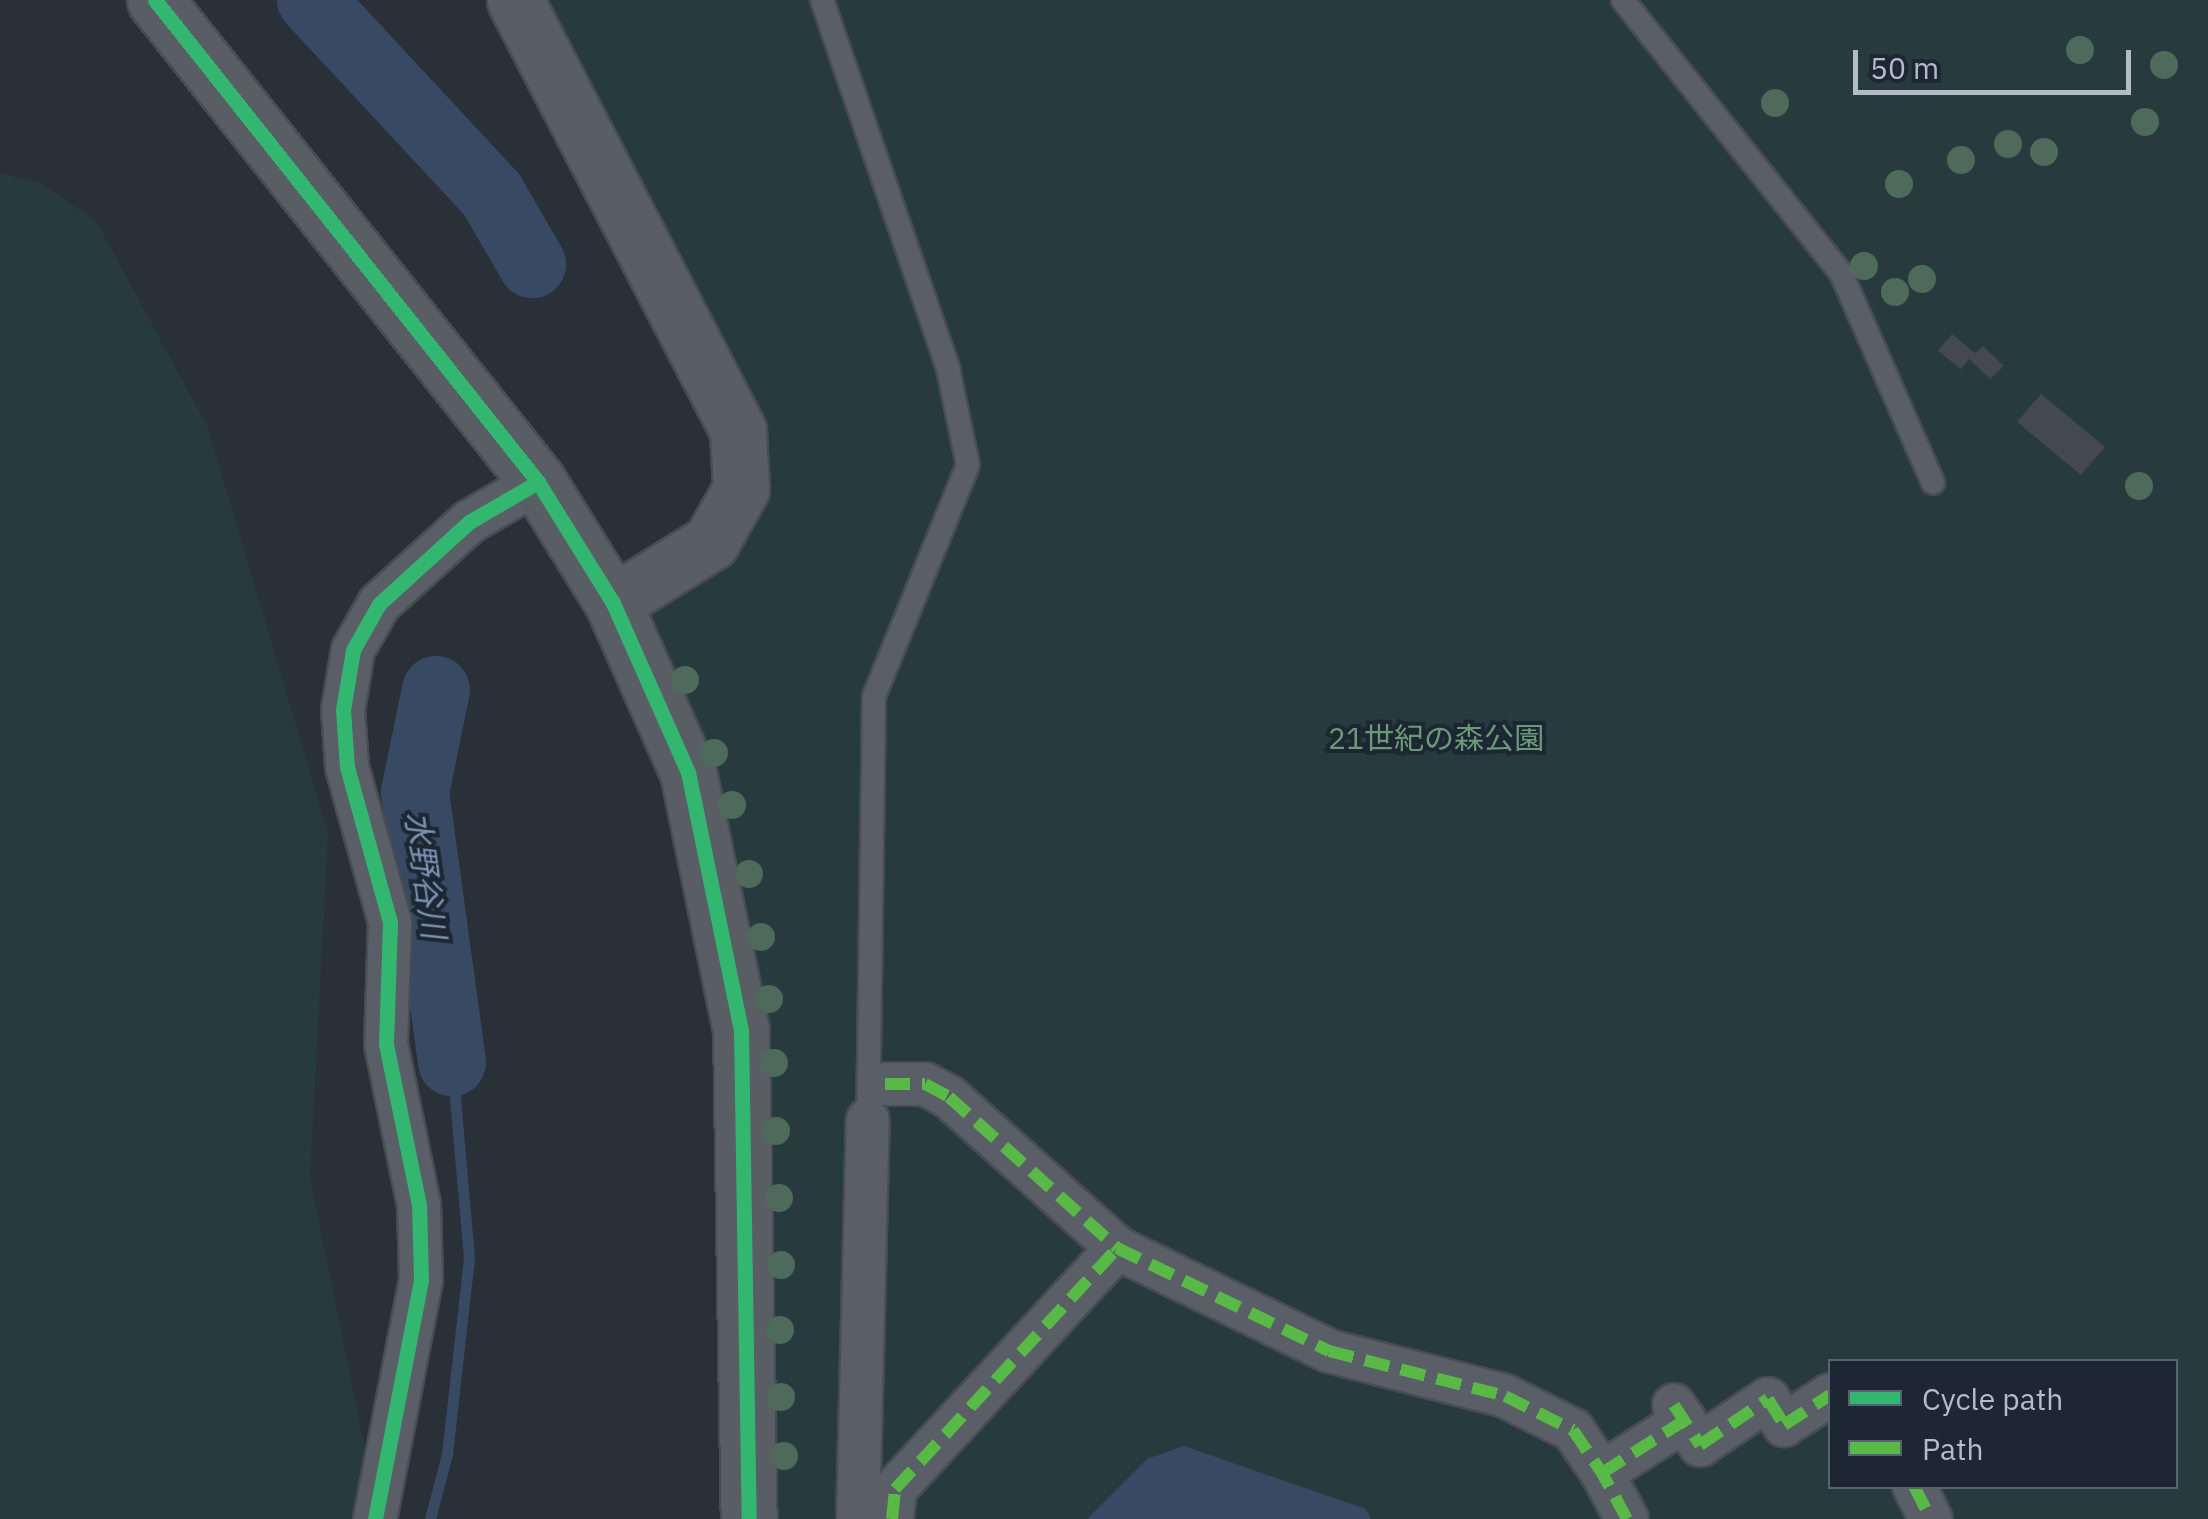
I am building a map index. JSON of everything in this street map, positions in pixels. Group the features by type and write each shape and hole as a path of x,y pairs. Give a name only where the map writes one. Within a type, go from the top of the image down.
{"street":[{"path":"155,0 538,482 613,603 688,772 741,1030 749,1519"},
{"path":"514,0 738,431 741,489 711,542 613,603"},
{"path":"375,1519 421,1279 420,1205 386,1044 390,922 347,767 346,695 353,650 414,565 538,482"},
{"path":"858,1519 876,1102 925,1084 949,1097 1117,1248 1329,1351 1505,1396 1574,1430 1627,1519"},
{"path":"892,1519 895,1488 1117,1248"},
{"path":"1602,1473 1680,1413 1700,1445 1768,1399 1784,1426 1828,1396"},
{"path":"1916,1489 1931,1519"}],"lane":[{"path":"822,0 948,369 968,465 874,697 876,1102"},
{"path":"1623,0 1842,272 1933,482"}],"green space":[{"name":"21世紀の森公園","path":"515,0 2208,0 2208,1519 749,1519 741,1030 613,603 741,489"},
{"path":"0,173 40,183 97,222 208,428 328,833 310,1177 379,1519 0,1519"}],"water":[{"path":"1184,1446 1366,1509 1371,1519 1087,1519 1147,1459"}],"building":[{"path":"1952,334 1975,353 1983,346 2004,366 1990,379 1969,359 1961,369 1938,351"},
{"path":"2041,394 2105,447 2081,475 2017,422"}],"waterway":[{"name":"水野谷川","path":"311,0 492,195 532,264"},
{"name":"水野谷川","path":"436,690 415,792 452,1062"},
{"path":"430,1519 447,1454 469,1258 452,1062"}],"marked path":[{"path":"885,1084 925,1084 949,1097 1117,1248 1329,1351 1505,1396 1573,1430 1602,1473"},
{"path":"892,1519 895,1489 1117,1248"},
{"path":"1674,1405 1700,1445 1768,1399 1784,1425 1828,1396"},
{"path":"1627,1519 1602,1473 1685,1420"},
{"path":"1916,1489 1931,1519"}],"cycle path":[{"path":"155,0 538,482 613,603 688,772 741,1030 749,1519"},
{"path":"375,1519 421,1279 419,1205 386,1044 390,922 347,767 343,710 353,650 379,604 469,522 538,482"}]}
